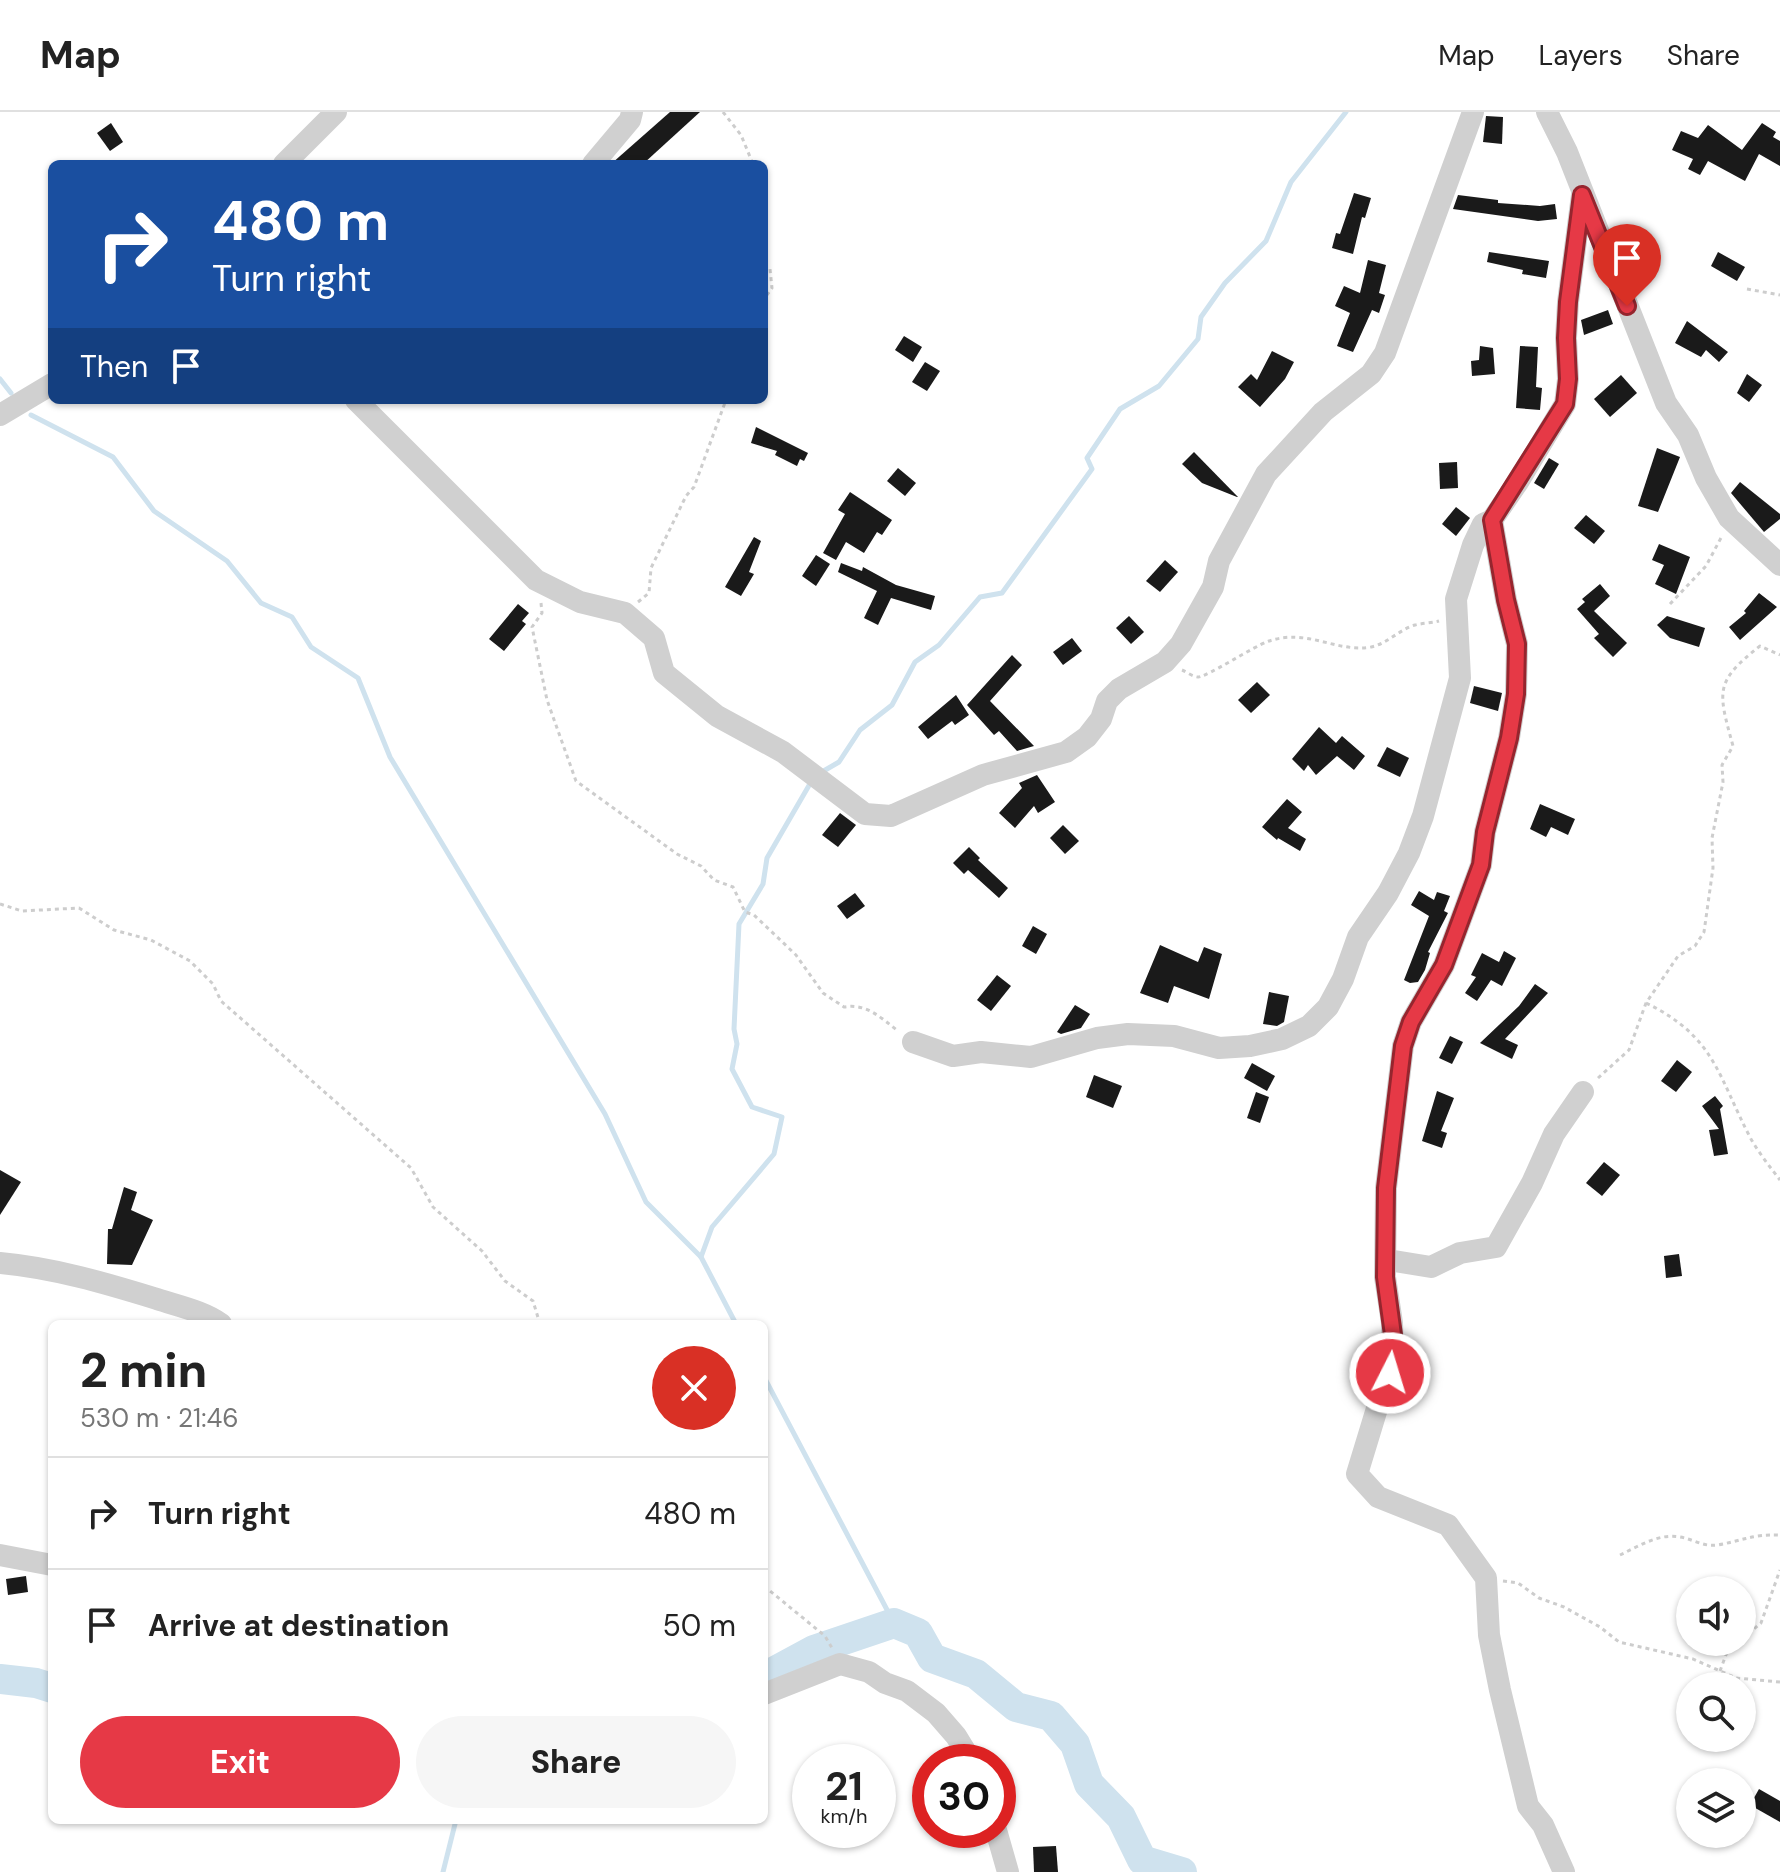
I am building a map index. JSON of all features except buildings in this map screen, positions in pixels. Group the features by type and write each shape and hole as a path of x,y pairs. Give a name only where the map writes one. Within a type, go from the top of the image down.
{"street":[{"path":"288,160 336,112"},
{"path":"596,160 630,120 632,112"},
{"path":"360,404 536,580 580,602 625,613 654,638 664,673 717,716 783,752 865,814 891,816 983,775 1066,752 1087,737 1101,719 1107,701 1119,689 1165,662 1181,644 1213,587 1219,561 1266,474 1323,412 1371,374 1385,353 1473,112"},
{"path":"1547,112 1666,403 1688,435 1706,478 1729,518 1780,565"},
{"path":"913,1042 953,1056 981,1052 1031,1057 1097,1038 1128,1034 1174,1036 1219,1048 1250,1046 1282,1039 1309,1026 1328,1007 1343,979 1358,937 1388,893 1409,853 1423,816 1460,678 1456,599 1473,545 1483,524 1492,520 1565,404 1568,302 1582,195"},
{"path":"0,415 48,386"},
{"path":"1492,520 1517,644 1516,694 1509,738 1485,832 1481,865 1444,965 1411,1022 1403,1046 1386,1188 1388,1260 1385,1277 1393,1332 1393,1356 1357,1474 1378,1497 1448,1525 1486,1578 1489,1635 1528,1806 1543,1825 1564,1872"},
{"path":"1388,1260 1431,1267 1460,1253 1496,1247 1532,1183 1554,1134 1583,1092"},
{"path":"0,1263 56,1270 109,1284 185,1308 212,1320"},
{"path":"0,1555 48,1564"},
{"path":"768,1692 840,1664 869,1672 885,1683 907,1691 936,1713 961,1744"},
{"path":"993,1872 1002,1851"}],"path":[{"path":"723,112 741,135 751,160"},
{"path":"768,267 772,288 768,294"},
{"path":"1747,289 1780,295"},
{"path":"625,613 649,593 651,568 686,496 694,487 725,404"},
{"path":"1670,604 1706,566 1718,547 1729,518"},
{"path":"536,580 542,613 532,627 547,700 576,781 677,854 701,866 714,880 733,887 745,912 754,915 796,955 823,993 844,1007 856,1005 871,1010 913,1042"},
{"path":"1165,662 1197,677 1207,676 1229,660 1269,641 1296,636 1324,640 1338,646 1372,647 1414,625 1455,619"},
{"path":"1583,1092 1629,1050 1646,1003 1678,956 1695,946 1704,932 1713,868 1712,838 1723,782 1722,765 1733,746 1722,708 1723,685 1732,668 1760,646 1780,655"},
{"path":"0,904 22,911 79,908 114,930 151,940 190,961 213,984 221,1001 411,1168 433,1207 482,1251 505,1281 533,1301 539,1320"},
{"path":"1646,1003 1673,1016 1712,1055 1752,1141 1780,1180"},
{"path":"1620,1555 1664,1535 1683,1537 1699,1545 1716,1545 1752,1534 1780,1535"},
{"path":"1756,1627 1761,1623 1780,1570"},
{"path":"1486,1578 1518,1583 1539,1598 1564,1607 1600,1627 1619,1642 1693,1659 1736,1678 1780,1682"},
{"path":"768,1589 825,1636 840,1664"},
{"path":"1720,1671 1726,1656"}],"waterway":[{"path":"820,773 839,762 860,730 892,705 915,662 939,645 980,597 1002,593 1092,469 1087,458 1120,409 1159,386 1198,339 1201,317 1225,283 1266,241 1291,182 1346,112"},
{"path":"0,379 11,393"},
{"path":"31,415 113,457 154,511 227,561 261,603 292,617 311,647 358,678 390,757 605,1114 646,1202 701,1257 734,1320"},
{"path":"701,1257 712,1227 774,1154 782,1117 752,1107 732,1069 737,1044 734,1029 739,924 763,884 767,858 811,782"},
{"path":"768,1385 894,1623"},
{"path":"768,1675 814,1650 894,1623 918,1633 932,1658 976,1674 1016,1707 1051,1716 1075,1744 1089,1784 1121,1817 1142,1860 1182,1872"},
{"path":"0,1679 48,1687"},
{"path":"443,1872 455,1824"}],"route":[{"path":"1390,1373 1394,1342 1385,1277 1388,1260 1386,1188 1403,1046 1411,1022 1444,965 1481,865 1485,832 1509,738 1519,661 1492,520 1565,404 1568,302 1582,195 1627,306"}]}
